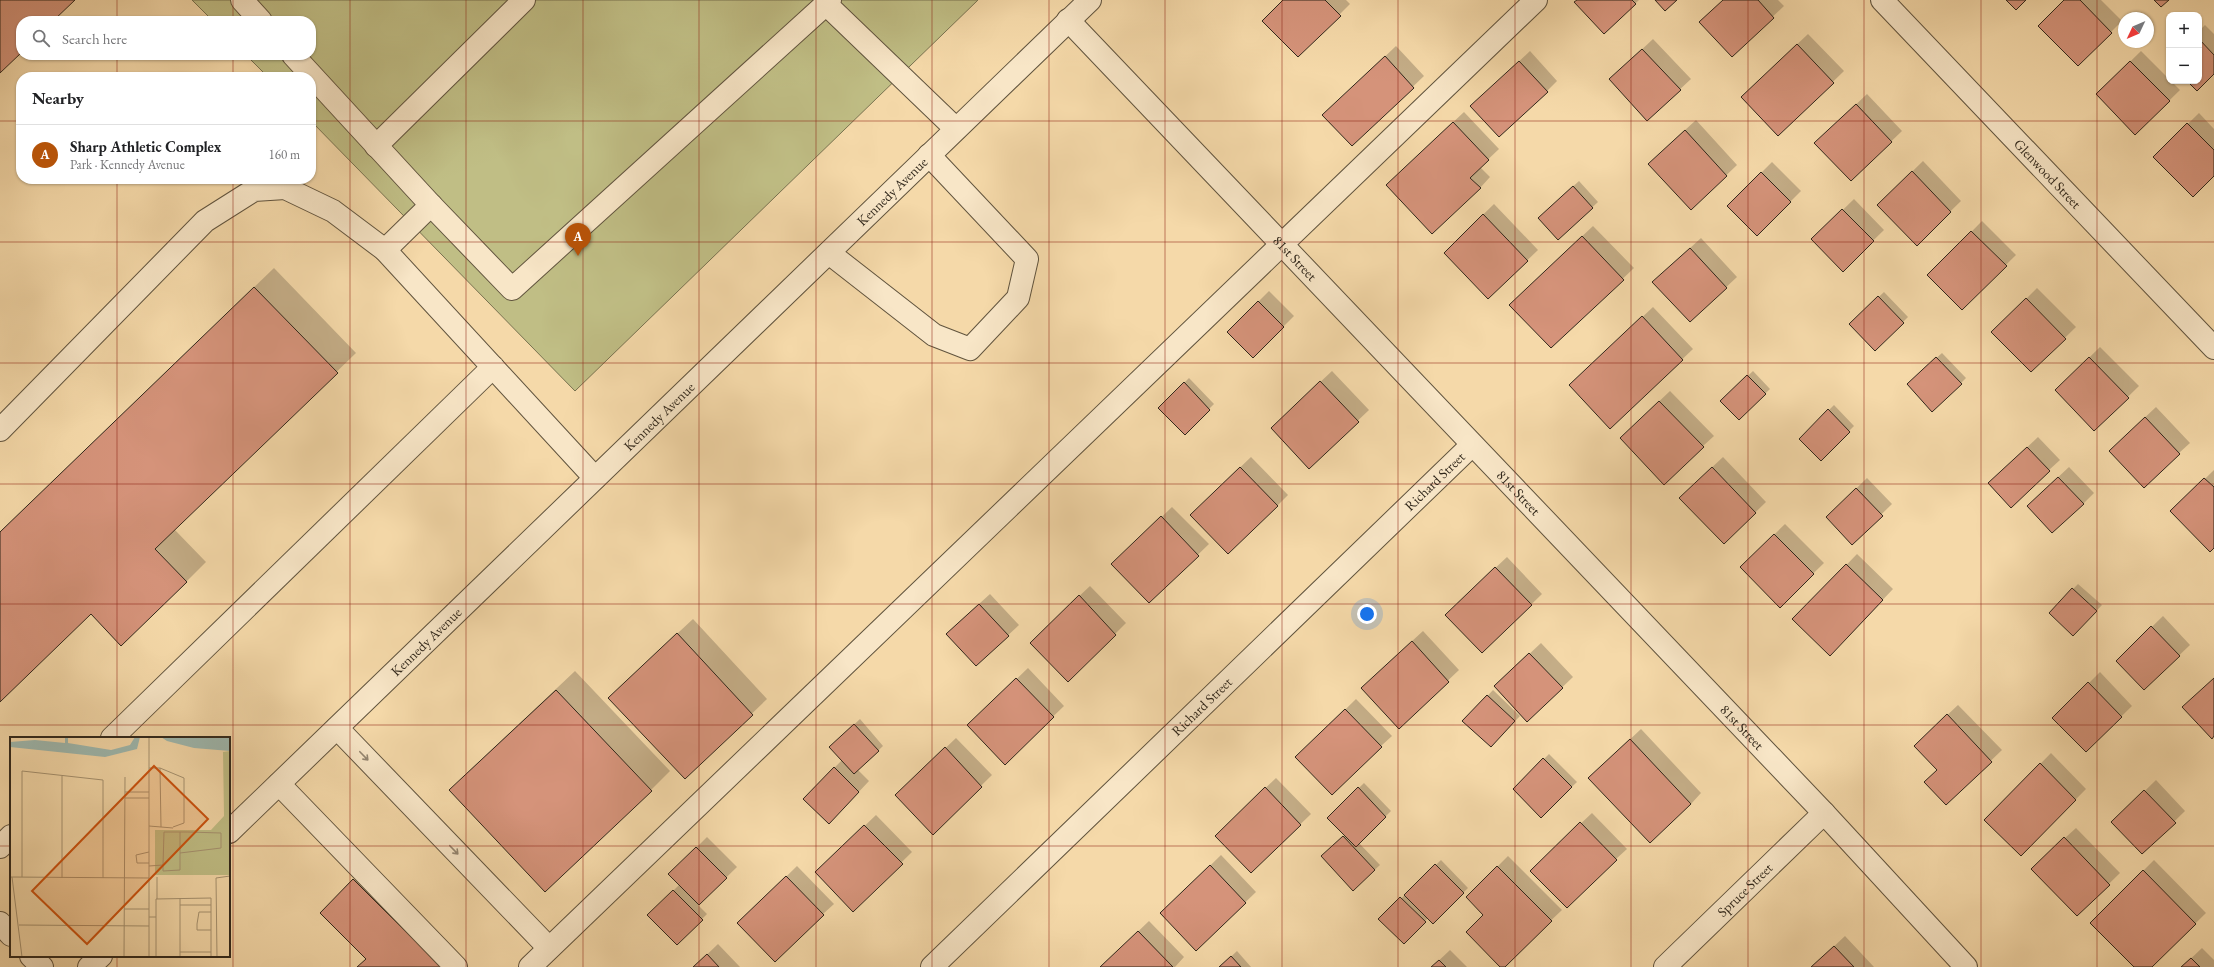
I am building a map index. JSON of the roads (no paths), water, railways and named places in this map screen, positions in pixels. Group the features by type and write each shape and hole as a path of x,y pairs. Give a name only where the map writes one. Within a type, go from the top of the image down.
{"street":[{"path":"242,0 256,16"},
{"path":"376,146 524,0"},
{"name":"Kennedy Avenue","path":"230,831 1090,0"},
{"path":"530,967 1536,0"},
{"name":"Glenwood Street","path":"1882,0 2214,348"},
{"path":"316,80 431,205 512,289 828,2 956,129"},
{"name":"81st Street","path":"1068,20 1824,813 1966,967"},
{"path":"298,60 309,72"},
{"path":"829,253 934,335 970,349 1018,298 1027,259 929,155"},
{"path":"0,430 206,221 254,190 285,188 333,211 385,250 596,478"},
{"path":"385,250 431,205"},
{"path":"113,737 493,367"},
{"name":"Richard Street","path":"932,967 1472,445"},
{"path":"337,728 549,948"},
{"path":"279,784 456,967"},
{"name":"Spruce Street","path":"1665,967 1824,813"},
{"path":"0,847 10,837"},
{"path":"0,923 10,934"},
{"path":"32,957 42,967"},
{"path":"90,967 100,957"}],"place":[{"name":"Sharp Athletic Complex","path":"578,256"}]}
